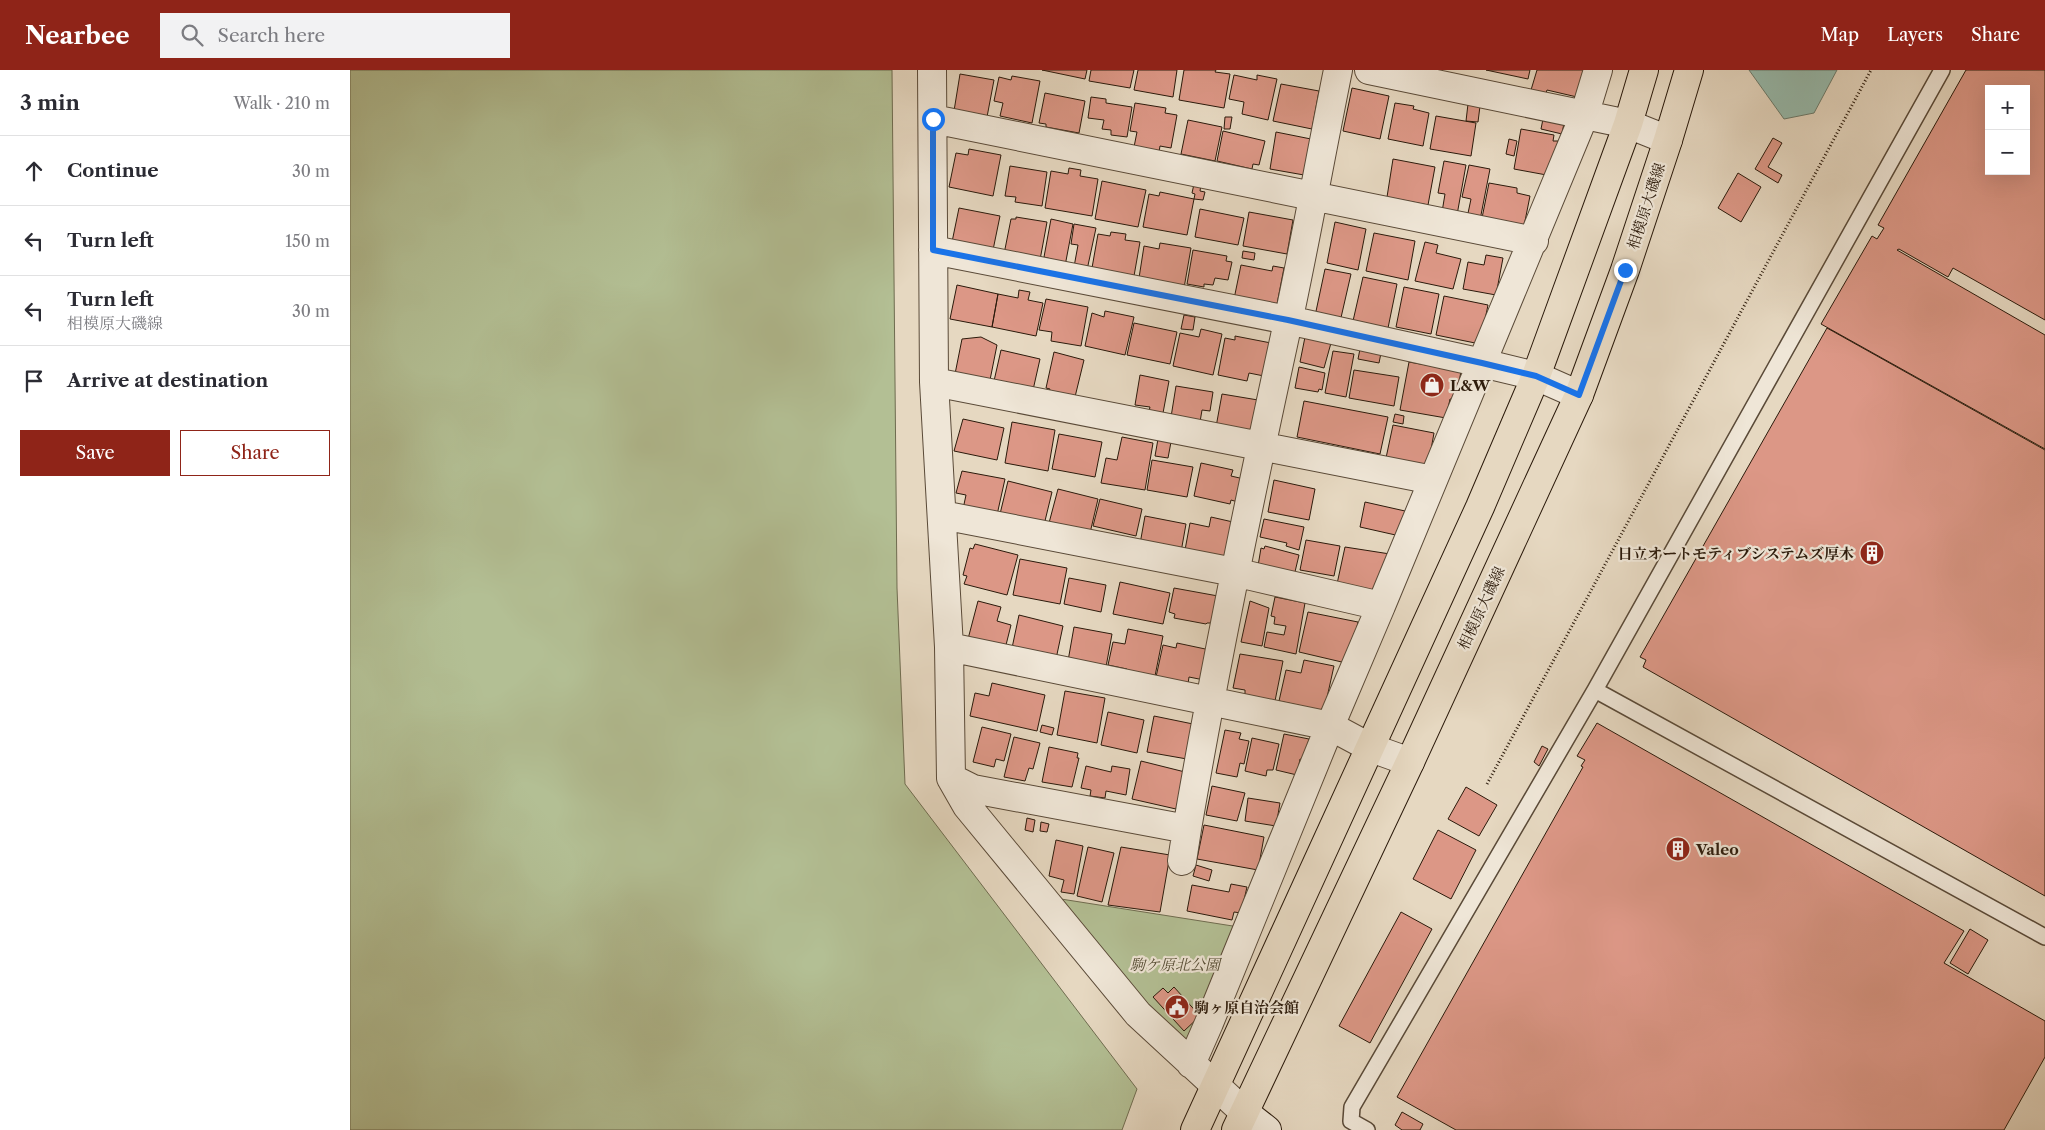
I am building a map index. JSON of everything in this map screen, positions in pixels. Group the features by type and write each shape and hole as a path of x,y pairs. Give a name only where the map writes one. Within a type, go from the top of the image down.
{"main road":[{"path":"1195,1130 1480,507 1536,376 1628,124 1644,70"},
{"name":"相模原大磯線","path":"1240,1121 1410,762 1579,395 1625,270 1689,70"}],"street":[{"path":"932,70 934,382 949,647 951,778 967,806 1138,1014 1215,1087 1240,1121 1267,1130"},
{"path":"1182,861 1209,701 1234,572 1288,320 1338,70"},
{"path":"1369,70 1628,124 1668,140"},
{"path":"1191,1064 1330,726 1534,241 1584,116 1598,70"},
{"path":"933,119 1534,241"},
{"path":"933,250 1288,320 1482,363 1536,376 1579,395"},
{"path":"934,382 1433,480"},
{"path":"942,515 1234,572 1381,606"},
{"path":"949,647 1330,726 1371,748 1410,762"},
{"path":"951,778 972,789 1187,830"}],"lane":[{"path":"1367,1130 1351,1121 1352,1108 1595,690 1942,70"},
{"path":"1595,690 2045,936"}],"path":[{"path":"1487,784 1871,70"}],"green space":[{"path":"350,70 892,70 897,588 905,784 1137,1089 1122,1130 350,1130"},
{"name":"駒ケ原北公園","path":"1061,899 1239,927 1194,1041 1181,1038 1140,996"}],"shaded area":[{"path":"1749,70 1837,70 1814,113 1784,119"}],"building":[{"path":"1042,70 1087,70 1085,79"},
{"path":"1091,70 1134,70 1130,88 1089,81"},
{"path":"1138,70 1177,70 1173,97 1134,90"},
{"path":"1184,70 1216,70 1215,72 1230,74 1224,108 1179,100"},
{"path":"1486,70 1530,70 1528,79"},
{"path":"1537,70 1587,70 1577,97 1547,90 1546,93 1531,90"},
{"path":"1966,70 2045,70 2045,320 1953,268 1948,277 1899,249 1897,250 2045,335 2045,449 1821,324 1872,236 1877,239 1884,228 1878,225"},
{"path":"960,74 994,80 987,117 954,111"},
{"path":"1234,75 1257,80 1257,75 1277,79 1268,120 1242,114 1244,102 1229,99"},
{"path":"1012,76 1040,81 1032,123 1000,116 1003,103 994,101 999,77 1011,80"},
{"path":"1281,84 1319,91 1312,129 1273,121"},
{"path":"1352,88 1389,96 1380,139 1343,131"},
{"path":"1045,93 1085,101 1079,133 1046,127 1046,124 1039,123"},
{"path":"1091,97 1106,99 1106,103 1132,107 1127,137 1111,135 1111,130 1102,129 1104,120 1088,118"},
{"path":"1135,103 1166,108 1165,113 1177,115 1171,148 1160,146 1159,152 1134,147 1137,132 1130,131"},
{"path":"1395,103 1414,106 1413,109 1429,113 1423,146 1388,139"},
{"path":"1468,104 1480,106 1478,122 1466,121"},
{"path":"1436,116 1476,123 1471,156 1430,149"},
{"path":"1225,117 1232,117 1230,129 1224,129"},
{"path":"1543,119 1564,123 1562,134 1541,129"},
{"path":"1188,120 1222,127 1215,161 1181,154"},
{"path":"1521,129 1554,135 1553,141 1558,141 1552,176 1514,169"},
{"path":"1223,131 1265,141 1259,165 1253,164 1252,169 1217,161"},
{"path":"1276,132 1311,139 1304,175 1270,169"},
{"path":"1773,138 1782,143 1768,167 1782,175 1778,183 1755,169"},
{"path":"1509,139 1517,141 1514,156 1506,154"},
{"path":"969,149 1001,155 993,196 949,187 956,153 968,155"},
{"path":"1393,159 1435,167 1428,205 1387,197"},
{"path":"1444,161 1466,165 1457,215 1442,212 1445,194 1438,193"},
{"path":"1469,165 1490,169 1480,220 1467,218 1471,199 1462,197"},
{"path":"1010,166 1047,172 1042,206 1015,202 1016,197 1005,196"},
{"path":"1069,168 1081,170 1080,176 1098,179 1092,216 1045,208 1051,171 1068,174"},
{"path":"1738,173 1761,187 1741,222 1718,208"},
{"path":"1102,181 1146,190 1138,227 1095,219"},
{"path":"1489,183 1517,188 1517,193 1530,196 1524,226 1482,218"},
{"path":"1194,184 1201,185 1200,191 1205,192 1203,200 1194,199 1195,194 1192,193"},
{"path":"1160,192 1194,199 1187,235 1143,227 1149,194 1159,196"},
{"path":"959,208 1000,216 993,250 952,242"},
{"path":"1200,209 1244,218 1238,245 1195,237"},
{"path":"1249,212 1293,220 1287,254 1243,246"},
{"path":"1016,217 1047,222 1040,260 1004,254 1011,219 1016,219"},
{"path":"1051,219 1073,224 1065,266 1050,262 1051,259 1044,257"},
{"path":"1335,222 1366,229 1358,270 1327,263"},
{"path":"1074,224 1096,228 1087,270 1074,267 1078,245 1071,244"},
{"path":"1111,232 1126,234 1125,240 1140,242 1134,276 1092,268 1098,234 1110,236"},
{"path":"1374,233 1415,241 1408,280 1366,271"},
{"path":"1425,242 1438,245 1436,253 1461,259 1453,289 1415,281"},
{"path":"1160,243 1191,248 1184,288 1139,278 1144,246 1159,249"},
{"path":"1193,250 1227,256 1226,261 1232,262 1228,280 1215,278 1213,285 1204,284 1204,287 1187,284"},
{"path":"1243,251 1255,253 1254,260 1242,258"},
{"path":"1486,255 1503,258 1496,295 1463,289 1468,262 1484,265"},
{"path":"1241,265 1272,271 1273,266 1284,268 1277,304 1268,302 1267,306 1234,299"},
{"path":"1325,269 1351,274 1340,322 1315,316"},
{"path":"1363,277 1397,284 1388,328 1353,321"},
{"path":"957,285 998,294 992,327 950,319"},
{"path":"1404,287 1439,294 1431,334 1396,327"},
{"path":"1019,290 1030,292 1028,300 1043,303 1036,336 992,327 998,294 1018,298"},
{"path":"1444,296 1488,305 1480,344 1436,335"},
{"path":"1046,299 1088,307 1081,346 1051,341 1052,332 1039,330"},
{"path":"1105,311 1134,317 1125,355 1085,346 1092,313 1104,317"},
{"path":"1184,315 1195,317 1193,330 1181,329"},
{"path":"1134,323 1177,332 1170,364 1127,355"},
{"name":"日立オートモティブシステムズ厚木","path":"1827,328 2045,450 2045,896 1643,667 1646,660 1640,657"},
{"path":"1201,329 1222,334 1213,375 1173,366 1180,333 1199,337"},
{"path":"1235,336 1271,343 1264,376 1249,373 1247,381 1218,375 1225,338 1235,340"},
{"path":"981,337 997,345 990,380 955,374 962,339"},
{"path":"1305,337 1331,343 1324,368 1300,362"},
{"path":"1360,349 1381,353 1379,363 1358,359"},
{"path":"1001,350 1040,359 1033,390 994,381"},
{"path":"1333,351 1354,354 1346,397 1325,393"},
{"path":"1054,352 1084,360 1074,401 1048,395 1050,389 1046,388"},
{"name":"L&W","path":"1409,362 1461,371 1456,400 1450,399 1446,418 1400,410"},
{"path":"1299,367 1325,373 1322,390 1319,389 1318,392 1295,388"},
{"path":"1354,370 1399,377 1394,406 1349,398"},
{"path":"1140,375 1169,381 1163,413 1149,411 1150,407 1135,405"},
{"path":"1176,386 1213,392 1210,411 1202,410 1200,422 1171,417"},
{"path":"1222,394 1258,400 1251,434 1216,427"},
{"path":"1304,401 1388,417 1380,454 1297,437"},
{"path":"1395,414 1404,416 1403,424 1393,422"},
{"path":"963,419 1004,428 997,460 954,451"},
{"path":"1012,422 1055,430 1048,471 1005,463"},
{"path":"1393,425 1434,433 1428,466 1386,458"},
{"path":"1059,434 1102,442 1095,477 1052,469"},
{"path":"1122,437 1153,443 1145,490 1101,483 1106,458 1117,460"},
{"path":"1158,439 1171,442 1168,458 1155,456"},
{"path":"1152,460 1193,467 1187,497 1147,490"},
{"path":"1201,463 1233,470 1231,476 1244,479 1238,502 1231,500 1230,504 1194,496"},
{"path":"962,471 1005,479 997,515 963,509 966,495 956,493"},
{"path":"1274,480 1315,489 1309,520 1268,512"},
{"path":"1008,481 1052,492 1044,525 1000,514"},
{"path":"1058,489 1098,499 1090,533 1049,523"},
{"path":"1100,499 1142,509 1136,536 1093,526"},
{"path":"1365,502 1405,511 1400,536 1360,527"},
{"path":"1145,516 1186,524 1181,552 1140,544"},
{"path":"1211,517 1233,522 1225,558 1185,550 1190,523 1209,527"},
{"path":"1264,519 1304,527 1299,550 1286,546 1287,543 1260,537"},
{"path":"1306,540 1340,546 1334,576 1300,570"},
{"path":"975,544 1018,555 1007,595 964,584 967,576 963,575 970,548 973,549"},
{"path":"1265,546 1299,555 1294,576 1258,566 1261,548 1264,549"},
{"path":"1345,547 1390,554 1383,575 1372,591 1337,584"},
{"path":"1020,559 1067,568 1060,604 1013,595"},
{"path":"1069,578 1106,585 1101,612 1064,604"},
{"path":"1120,582 1170,593 1163,624 1113,614"},
{"path":"1174,588 1218,596 1212,623 1206,624 1174,618 1175,614 1169,612"},
{"path":"1275,597 1305,603 1296,654 1264,647 1267,632 1284,635 1286,626 1274,624 1275,617 1271,616"},
{"path":"978,601 1001,607 997,621 1011,625 1005,649 968,639"},
{"path":"1250,601 1269,608 1262,646 1241,642"},
{"path":"1308,612 1358,622 1346,663 1299,652"},
{"path":"1019,615 1063,626 1056,659 1012,648"},
{"path":"1074,627 1112,634 1106,667 1068,661"},
{"path":"1128,629 1163,636 1154,681 1125,675 1127,669 1108,665 1113,642 1125,644"},
{"path":"1177,643 1210,650 1204,680 1189,677 1188,684 1156,677 1163,645 1176,648"},
{"path":"1240,654 1283,661 1275,701 1245,695 1245,690 1233,688"},
{"path":"1304,660 1334,666 1324,711 1279,701 1286,670 1301,673"},
{"path":"992,683 1045,695 1037,731 970,716 975,693 989,696"},
{"path":"1065,691 1105,698 1097,743 1057,735"},
{"path":"1108,712 1144,720 1137,753 1101,745"},
{"path":"1154,716 1193,724 1187,759 1147,752"},
{"name":"Valeo","path":"1597,723 1964,931 1944,963 2045,1021 2045,1057 2004,1130 1456,1130 1397,1097 1583,767 1581,766 1585,760 1577,756"},
{"path":"1042,725 1054,728 1052,735 1040,732"},
{"path":"982,727 1011,734 1004,761 996,759 994,767 973,762"},
{"path":"1225,730 1241,733 1239,739 1249,741 1244,764 1240,763 1237,777 1216,773"},
{"path":"1284,734 1309,739 1304,760 1300,759 1297,775 1276,770"},
{"path":"1014,737 1040,743 1033,769 1029,768 1025,781 1004,777"},
{"path":"1252,738 1279,744 1273,770 1267,770 1266,776 1245,771"},
{"path":"1542,746 1548,749 1539,766 1534,762"},
{"path":"1049,747 1078,753 1077,758 1079,758 1072,787 1042,782"},
{"path":"1141,761 1185,772 1176,809 1132,799"},
{"path":"1086,766 1111,772 1112,766 1130,769 1126,795 1106,791 1105,798 1090,796 1091,790 1081,788"},
{"path":"1212,786 1245,793 1237,821 1206,815"},
{"path":"1466,787 1497,805 1479,836 1448,819"},
{"path":"1248,798 1280,803 1276,826 1245,821"},
{"path":"1027,818 1035,820 1033,832 1025,830"},
{"path":"1041,822 1049,824 1047,832 1040,831"},
{"path":"1204,825 1264,837 1258,870 1197,859"},
{"path":"1438,830 1476,850 1451,899 1413,879"},
{"path":"1056,840 1083,846 1074,894 1061,892 1064,880 1049,876"},
{"path":"1088,847 1114,853 1102,902 1077,896"},
{"path":"1121,847 1170,855 1160,912 1108,905"},
{"path":"1196,865 1212,870 1209,881 1193,876"},
{"path":"1231,884 1247,887 1241,913 1234,912 1232,920 1187,911 1192,885 1229,892"},
{"path":"1401,912 1432,929 1370,1043 1339,1026"},
{"path":"1970,929 1988,940 1968,974 1950,963"},
{"name":"駒ヶ原自治会館","path":"1174,987 1200,1016 1184,1031 1153,997 1163,988 1168,993"},
{"path":"1402,1112 1423,1124 1420,1130 1402,1130 1395,1125"}],"place":[{"name":"L&W","path":"1432,385"},
{"name":"日立オートモティブシステムズ厚木","path":"1872,553"},
{"name":"Valeo","path":"1678,849"},
{"name":"駒ヶ原自治会館","path":"1177,1007"}],"route":[{"path":"933,119 933,250 1288,320 1482,363 1536,376 1579,395 1625,270"}]}
